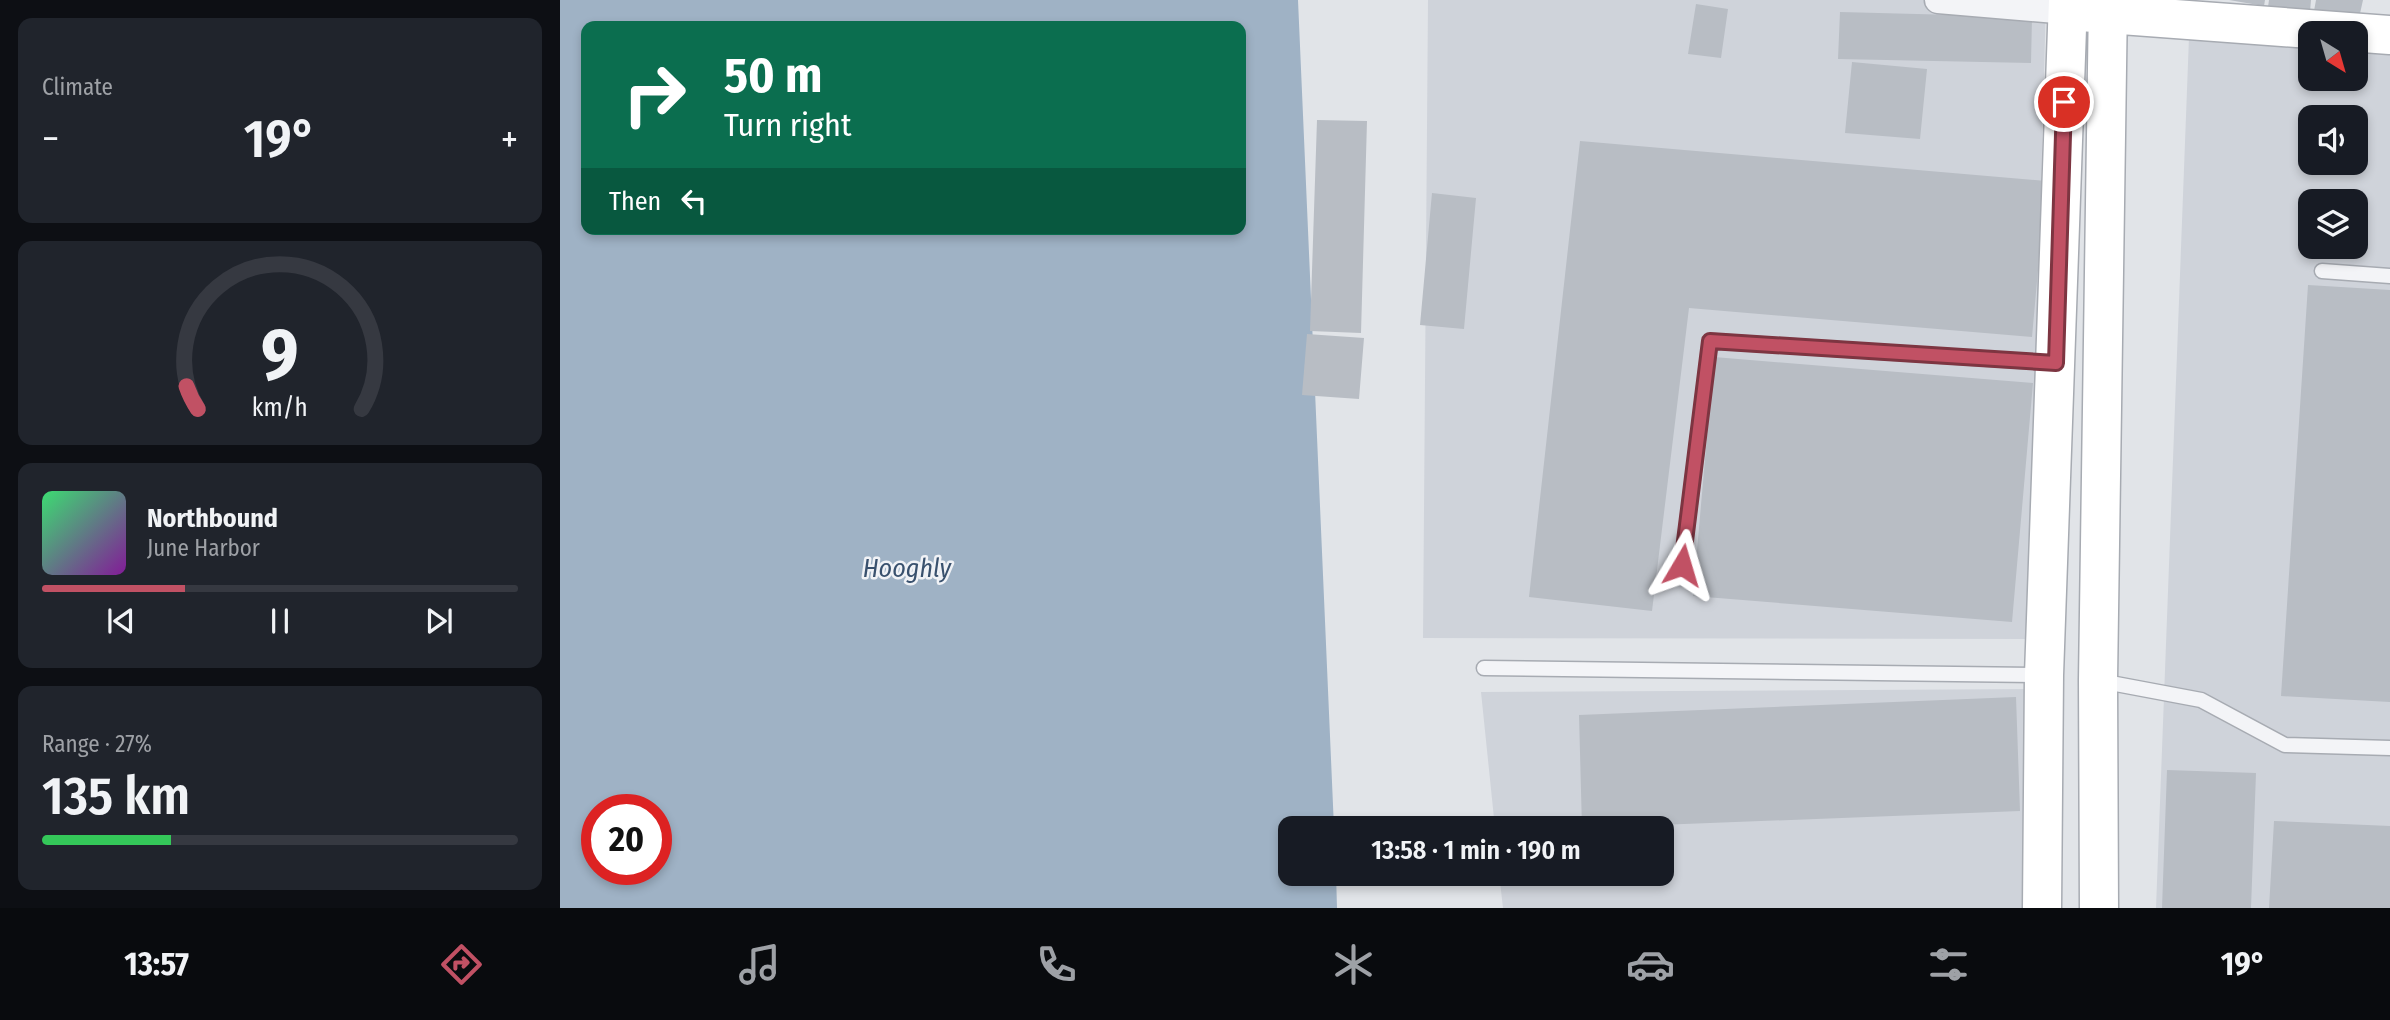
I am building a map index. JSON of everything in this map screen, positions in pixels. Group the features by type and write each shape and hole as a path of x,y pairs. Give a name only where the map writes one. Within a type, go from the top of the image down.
{"main road":[{"path":"2042,908 2044,675 2068,6 2108,7 2390,35"},
{"path":"2099,908 2098,680 2108,7"}],"street":[{"path":"1938,0 2068,6"}],"lane":[{"path":"2322,271 2390,276"},
{"path":"1682,565 1710,341 2056,363"},
{"path":"1484,668 2044,675"},
{"path":"2098,680 2202,700 2284,745 2390,748"}],"shaded area":[{"path":"1428,0 2046,0 2029,639 1423,638"},
{"path":"2189,37 2298,42 2298,91 2368,91 2368,46 2390,47 2390,908 2156,908"},
{"path":"2045,689 2045,908 1503,908 1500,886 1674,886 1674,816 1494,816 1481,692"}],"water":[{"name":"Hooghly","path":"560,0 1298,0 1333,816 1278,816 1278,886 1336,886 1337,908 560,908"}],"building":[{"path":"2229,0 2265,0 2264,6"},
{"path":"2269,0 2311,0 2310,12 2268,7"},
{"path":"2316,0 2363,0 2359,18 2314,11"},
{"path":"1696,4 1728,9 1721,58 1688,54"},
{"path":"1840,12 2032,17 2031,63 1838,59"},
{"path":"1852,62 1927,69 1920,139 1845,133"},
{"path":"1317,120 1367,121 1361,333 1310,331"},
{"path":"1580,141 2046,181 2032,337 1689,308 1652,611 1529,597"},
{"path":"1432,193 1476,198 1464,329 1420,325"},
{"path":"2308,285 2390,290 2390,702 2281,696"},
{"path":"1307,334 1364,338 1359,399 1302,395"},
{"path":"1714,357 2033,383 2012,622 1693,596"},
{"path":"2016,697 2020,811 1674,824 1674,816 1582,816 1579,715"},
{"path":"2167,770 2256,773 2251,908 2162,908"},
{"path":"2274,821 2390,826 2390,908 2269,908"}],"route":[{"path":"1682,565 1710,341 2056,363 2064,102"}]}
